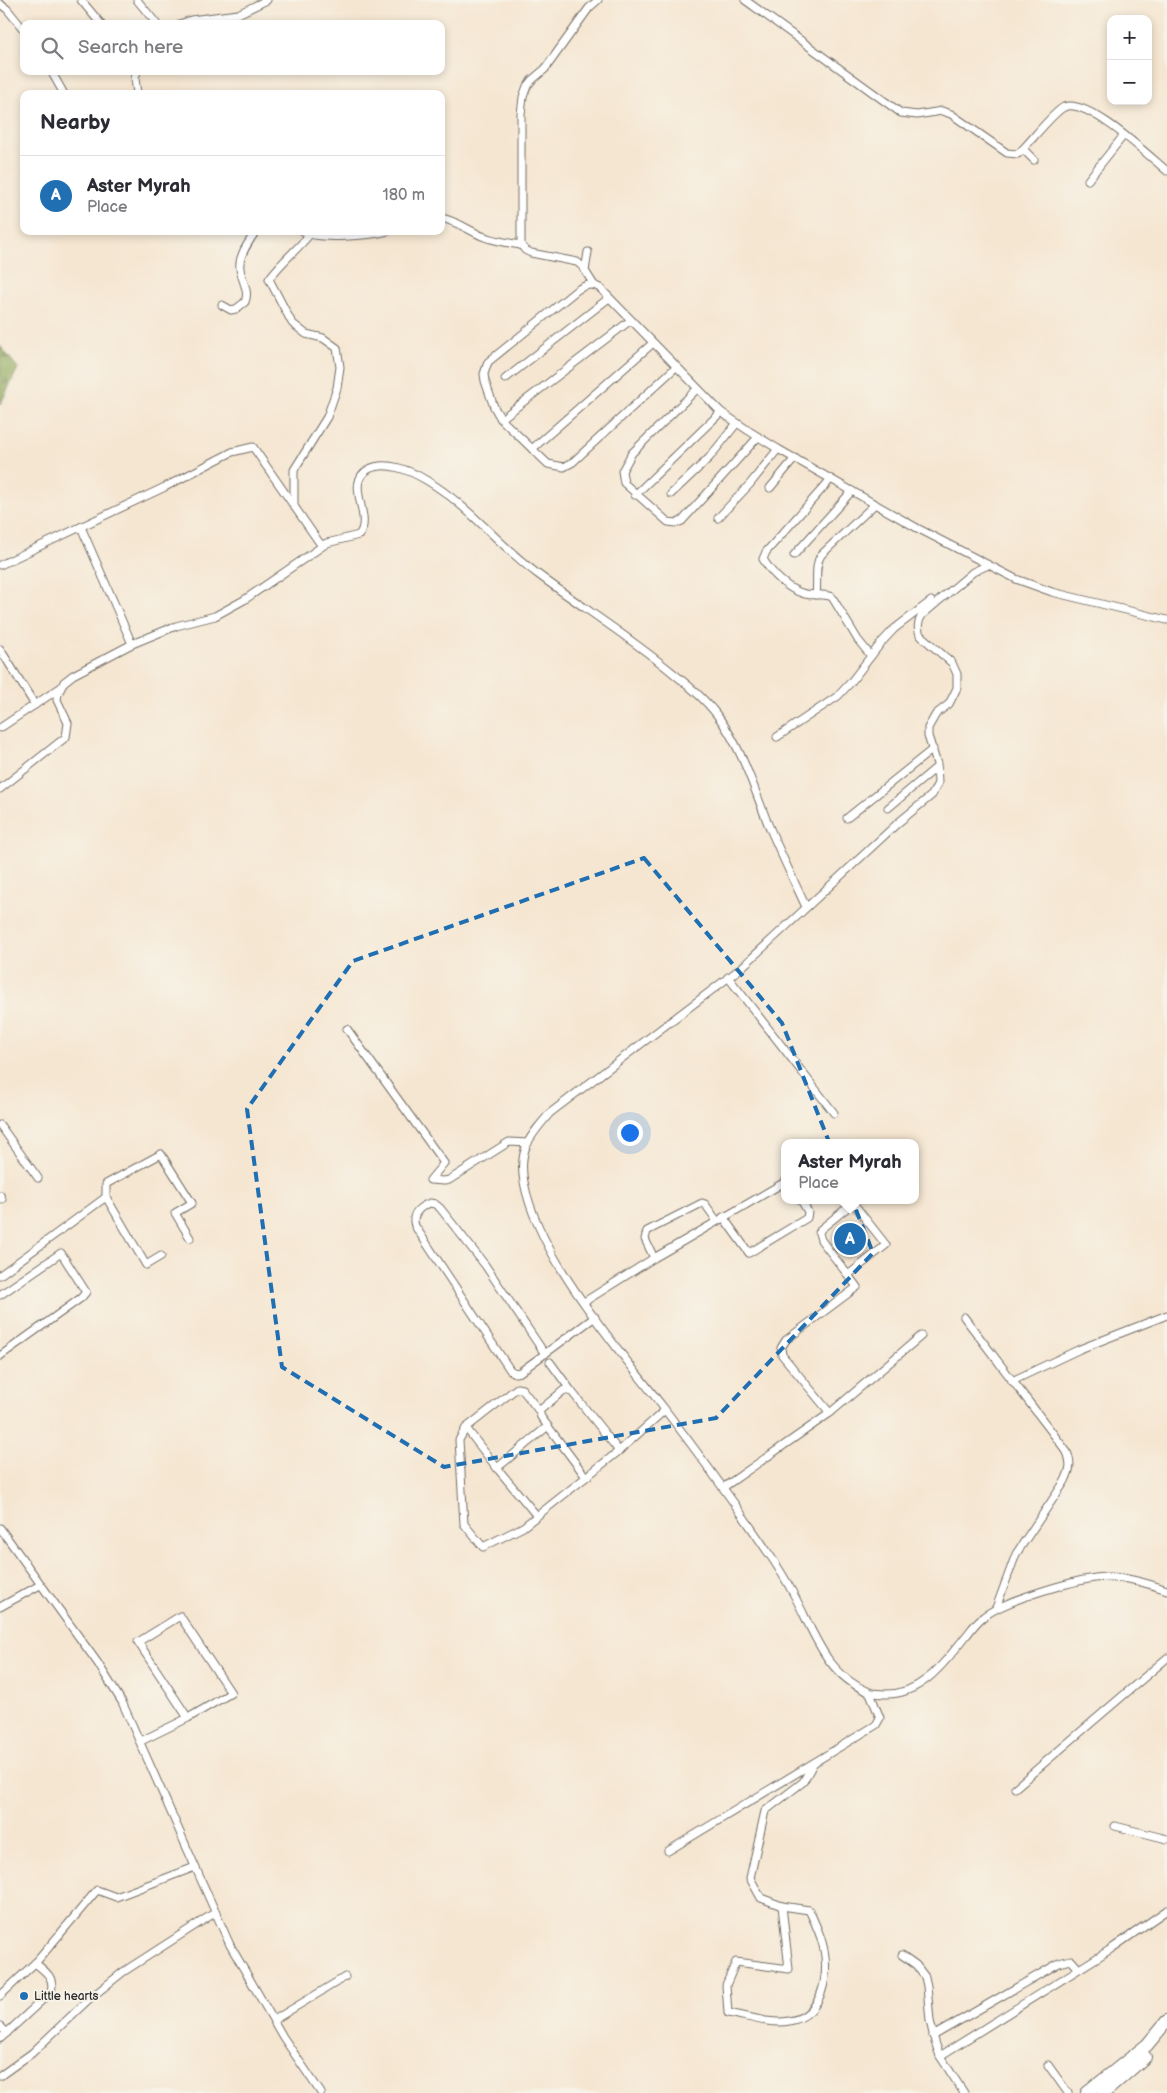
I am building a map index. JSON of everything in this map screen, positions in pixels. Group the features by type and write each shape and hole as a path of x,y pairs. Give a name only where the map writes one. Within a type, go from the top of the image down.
{"highway":[{"path":"1098,2092 1147,2045 1167,2021"},
{"path":"1098,2092 1144,2057 1167,2033"}],"street":[{"path":"81,0 98,20"},
{"path":"137,0 153,20"},
{"path":"197,20 222,14 238,14 267,0"},
{"path":"598,0 589,8 545,69 532,80 523,97 521,114 522,245 525,250 531,253 573,260 585,271 594,285 721,412 778,449 979,561 1016,579 1052,592 1167,620"},
{"path":"745,0 901,112 917,115 942,111 951,114 1007,153 1018,154 1064,108 1074,106 1088,110 1124,135 1167,171"},
{"path":"0,4 7,9 20,25"},
{"path":"53,75 62,90"},
{"path":"135,75 137,90"},
{"path":"1088,180 1124,135"},
{"path":"1023,149 1034,160"},
{"path":"445,218 450,219 480,235 502,242 522,245"},
{"path":"222,305 231,310 236,309 245,302 246,291 240,262 254,235"},
{"path":"294,507 294,470 328,417 340,367 337,348 323,338 306,334 292,323 269,279 278,267 298,248 305,235"},
{"path":"343,235 366,235"},
{"path":"585,271 588,252"},
{"path":"594,285 585,285 577,290 488,362 484,374 485,381 494,407 501,419 548,464 556,467 568,466 676,367"},
{"path":"505,379 609,298"},
{"path":"501,419 631,320"},
{"path":"532,449 653,343"},
{"path":"697,388 632,453 622,471 624,483 635,495 668,522 677,523 682,521 758,437"},
{"path":"635,495 721,412"},
{"path":"671,494 709,458 737,423"},
{"path":"0,565 165,488 232,452 253,447 321,544 354,538 362,531 363,522 359,479 363,473 370,469 385,466 410,472 448,494 538,575 644,649 696,692 716,714 739,749 768,825 806,907"},
{"path":"718,518 750,484 778,449"},
{"path":"770,488 794,458"},
{"path":"831,479 763,556 763,560 770,570 790,588 806,594 826,594 832,597 858,640 871,656"},
{"path":"794,555 852,491"},
{"path":"816,595 818,580 817,560 820,555 875,504"},
{"path":"81,527 132,644"},
{"path":"0,728 60,688 73,675 132,644 176,626 197,622 226,610 244,600 327,543"},
{"path":"777,737 838,696 888,636 979,561"},
{"path":"918,630 918,620 922,615 973,572 988,565"},
{"path":"668,1851 815,1762 880,1721 880,1718 870,1693 836,1668 822,1652 795,1596 724,1487 594,1317 556,1259 537,1221 524,1182 522,1155 532,1134 550,1113 740,968 899,822 932,795 938,783 937,767 928,736 931,721 936,714 950,704 956,688 957,674 952,663 927,642 907,620"},
{"path":"0,649 35,705"},
{"path":"0,788 66,737 68,723 57,700 60,688"},
{"path":"847,818 933,749"},
{"path":"888,808 937,767"},
{"path":"728,977 834,1114"},
{"path":"347,1029 444,1163 430,1180 449,1180 509,1142 528,1143"},
{"path":"0,1125 38,1178"},
{"path":"161,1256 146,1265 106,1196 106,1184 161,1154 192,1203 175,1213 190,1238"},
{"path":"584,1302 654,1258 781,1184"},
{"path":"0,1275 106,1196"},
{"path":"545,1354 485,1265 440,1208 430,1203 415,1213 413,1217 415,1226 507,1366 515,1372 520,1372 545,1354 594,1317"},
{"path":"654,1258 645,1239 647,1230 702,1203 720,1219 749,1252 807,1218 808,1212 803,1204"},
{"path":"830,1413 782,1355 781,1348 786,1340 857,1287 821,1240 819,1233 821,1228 853,1204"},
{"path":"848,1275 886,1245 855,1204"},
{"path":"0,1294 61,1253 86,1292 81,1298 0,1356"},
{"path":"1012,1381 1080,1349 1167,1315"},
{"path":"964,1317 1067,1452 1070,1460 1070,1468 1065,1481 1016,1554 996,1608"},
{"path":"724,1487 830,1413 921,1336"},
{"path":"550,1362 619,1450"},
{"path":"586,1477 522,1389 517,1388 466,1428 459,1440 464,1524 483,1547 523,1527 586,1477 619,1450 665,1410"},
{"path":"539,1411 564,1390 572,1392"},
{"path":"497,1468 548,1426"},
{"path":"466,1428 537,1516"},
{"path":"0,1528 108,1678 122,1702 141,1741 230,1945 320,2093"},
{"path":"870,1693 892,1694 914,1688 949,1657 980,1618 996,1608 1013,1601 1089,1578 1112,1577 1167,1590"},
{"path":"0,1607 40,1585"},
{"path":"141,1741 188,1718 231,1693 180,1616 138,1642 188,1718"},
{"path":"1015,1788 1167,1658"},
{"path":"782,1906 789,1969 736,1962 726,1986 728,2013 789,2022 801,2018 812,2008 822,1994 826,1968 823,1943 809,1910 782,1906 761,1898 750,1878 765,1811 803,1782 815,1762"},
{"path":"1116,1826 1167,1839"},
{"path":"0,1996 35,1963 97,1890 116,1897 195,1867"},
{"path":"940,2056 1079,1969 1167,1910"},
{"path":"0,2076 32,2053 88,2000 123,1972 216,1912"},
{"path":"902,1955 916,1965 924,1977 933,2036 940,2056 964,2093"},
{"path":"933,2036 1059,1963 1071,1960 1079,1969"},
{"path":"0,2039 51,1992 52,1982 50,1976 35,1963"},
{"path":"274,2020 345,1976"},
{"path":"0,2026 7,2033"},
{"path":"1048,2065 1068,2093"}],"highlighted area":[{"path":"644,858 782,1023 873,1253 716,1418 444,1467 282,1367 247,1109 353,961"}],"green space":[{"path":"0,346 18,368 0,405"}],"place":[{"name":"Aster Myrah","path":"850,1239"},
{"name":"Little hearts","path":"24,1996"}]}
